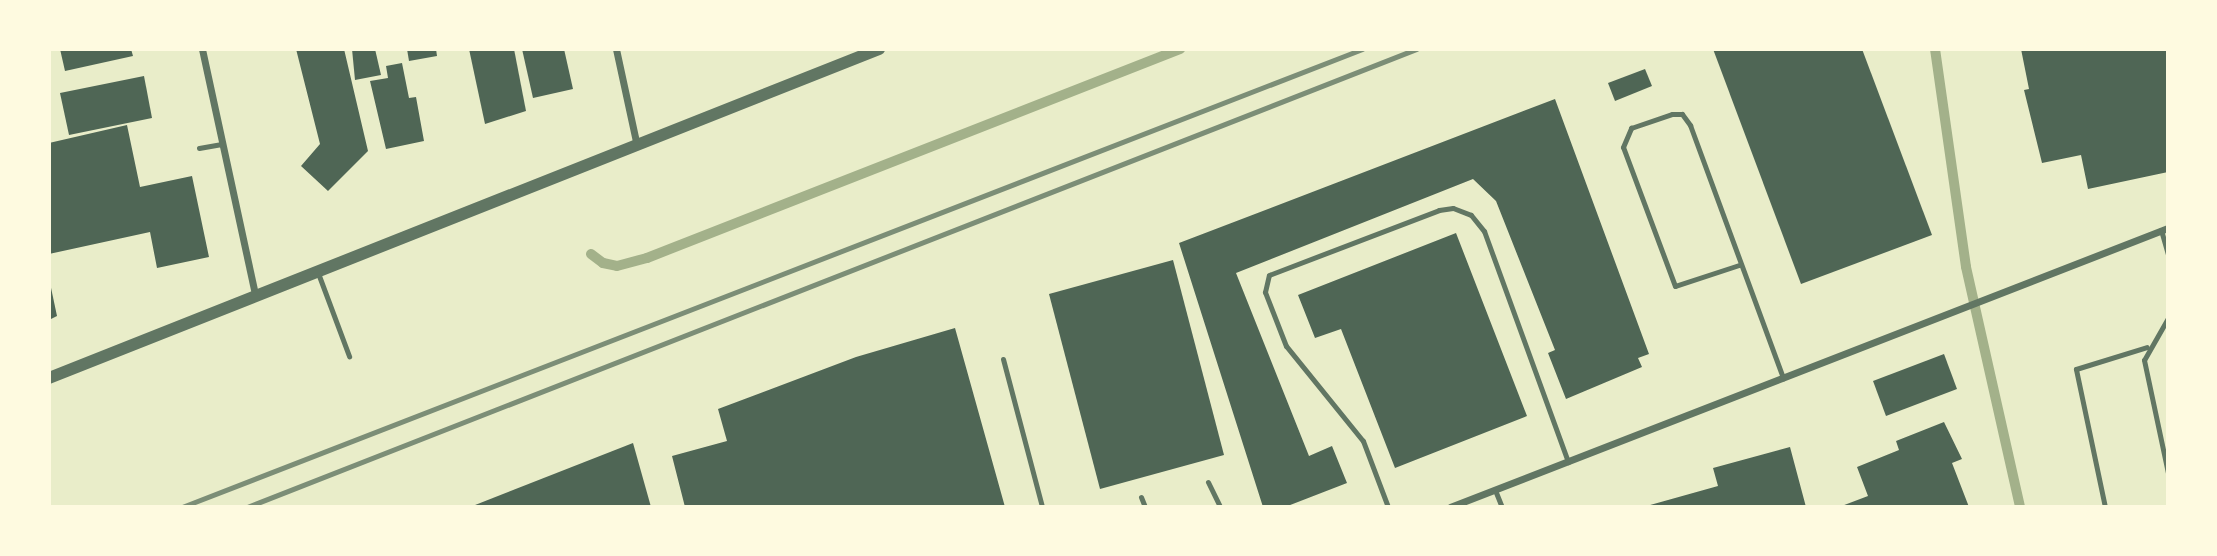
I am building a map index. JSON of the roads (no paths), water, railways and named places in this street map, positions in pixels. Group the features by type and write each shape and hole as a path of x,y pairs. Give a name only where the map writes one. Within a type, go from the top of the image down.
{"street":[{"path":"202,49 255,295"},
{"path":"616,49 637,146"},
{"path":"49,378 879,49"},
{"path":"1450,507 2165,229"}],"lane":[{"path":"1739,265 1675,286 1623,146 1630,128 1672,114 1682,114 1690,125 1739,265 1783,379"},
{"path":"199,148 222,144"},
{"path":"1388,507 1363,441 1286,345 1265,292 1269,275 1439,210 1453,208 1471,215 1484,231 1568,462"},
{"path":"2165,229 2168,254"},
{"path":"317,271 349,356"},
{"path":"2168,318 2147,347 2144,360 2168,472"},
{"path":"2105,507 2076,369 2147,347"},
{"path":"1003,359 1042,507"},
{"path":"1208,482 1220,507"},
{"path":"1495,490 1502,507"},
{"path":"1141,497 1144,507"}],"waterway":[{"path":"591,254 603,263 617,266 647,258 1180,49"},
{"path":"1935,49 1966,267 2020,507"}],"railway":[{"path":"182,507 1362,49"},
{"path":"247,507 1416,49"}]}
